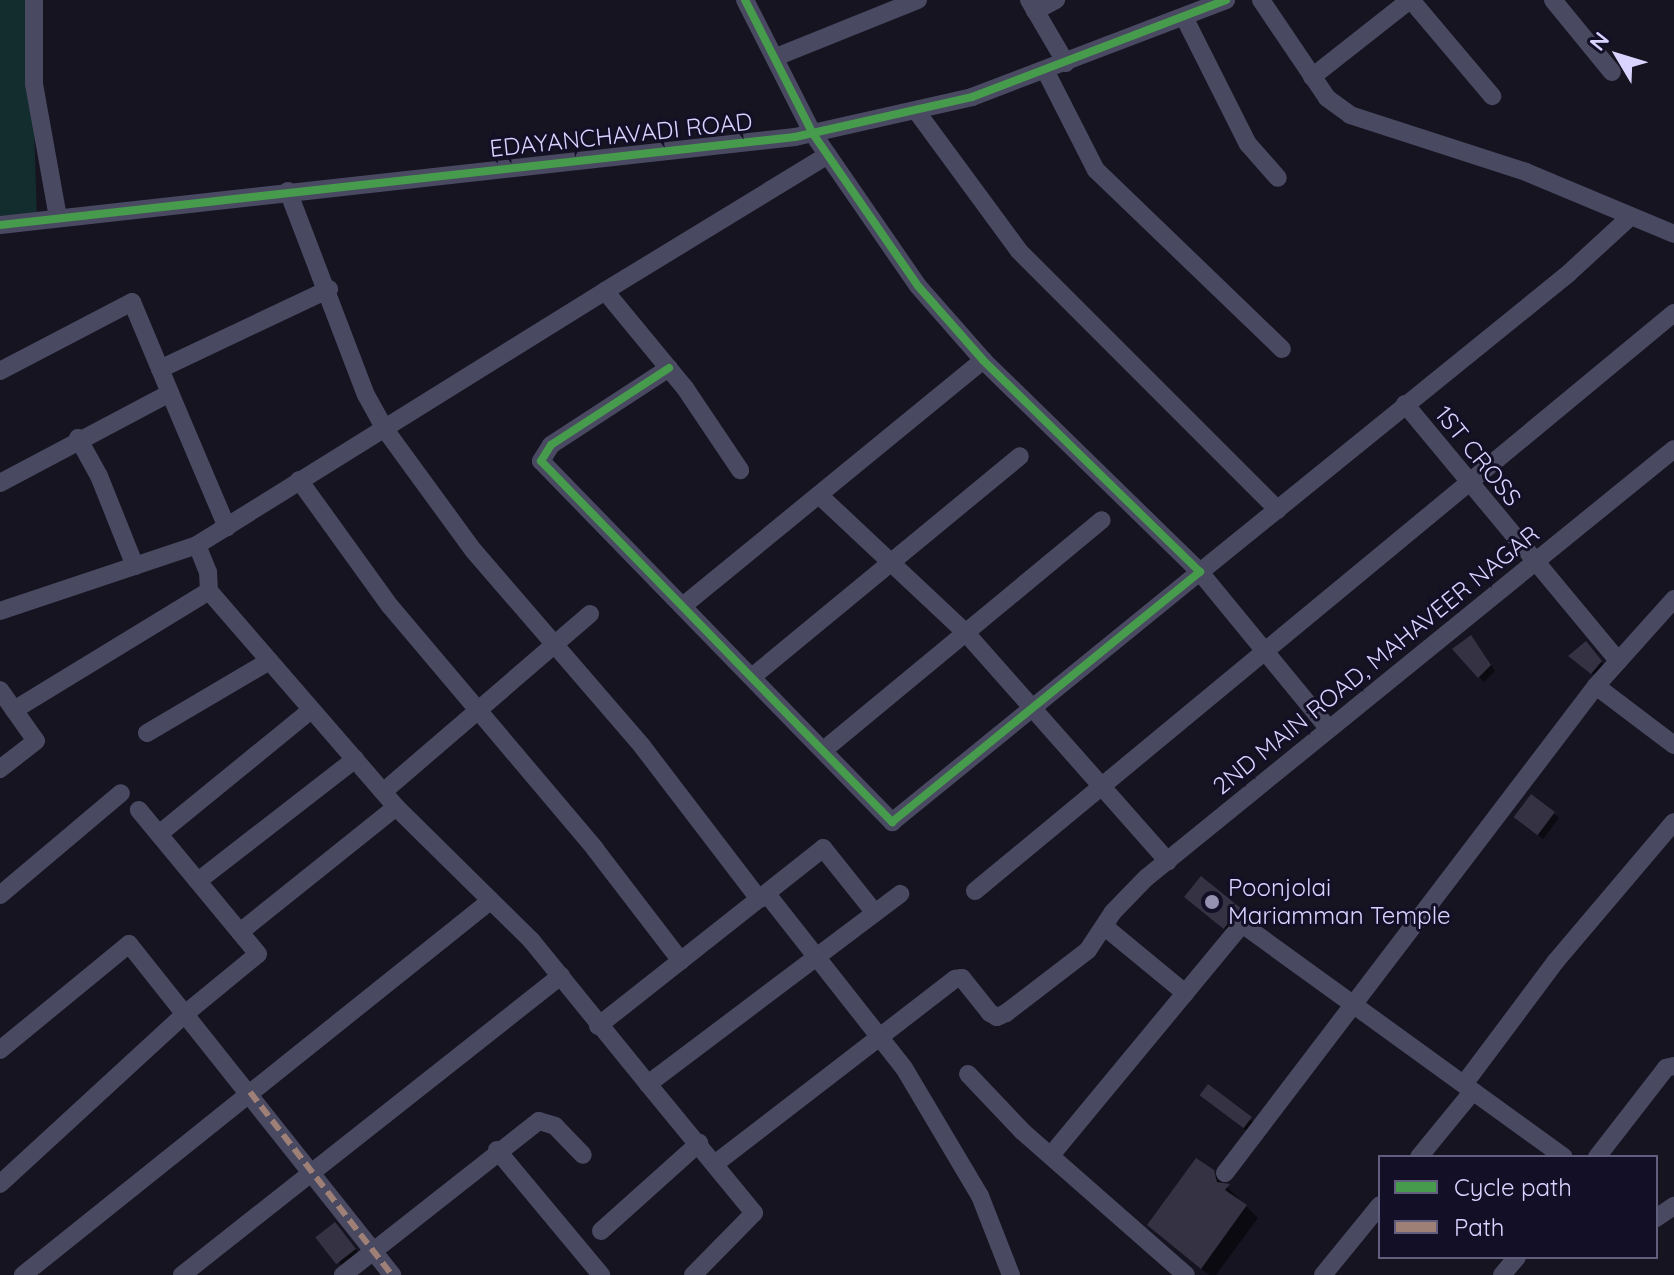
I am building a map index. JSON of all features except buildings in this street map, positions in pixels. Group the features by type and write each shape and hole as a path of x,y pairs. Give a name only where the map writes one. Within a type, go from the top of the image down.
{"street":[{"path":"34,0 34,84 58,218"},
{"path":"745,0 813,134 918,286 983,360 1068,440 1161,539 1200,572 1328,728"},
{"path":"776,57 918,0"},
{"path":"1056,0 1032,6 1066,63"},
{"name":"EDAYANCHAVADI ROAD","path":"0,225 813,134 917,112 1066,63 1226,0"},
{"path":"1261,0 1312,77 1350,115 1526,172 1674,234"},
{"path":"1312,77 1410,0 1492,96"},
{"path":"1553,0 1612,72"},
{"path":"1184,17 1248,144 1278,178"},
{"path":"1045,70 1096,170 1282,349"},
{"path":"917,112 1019,251 1278,510"},
{"path":"0,611 197,545 828,155"},
{"path":"288,191 329,289 366,395 384,428 473,550 642,746 881,1037 980,1196 1011,1275"},
{"path":"669,368 551,445 541,461 825,749 892,822 1610,239 1630,217"},
{"path":"160,369 329,289"},
{"path":"605,291 669,368 740,470"},
{"path":"0,371 132,302 227,527"},
{"path":"975,891 1102,782 1674,313"},
{"path":"684,605 983,360"},
{"path":"0,483 78,438 170,393"},
{"name":"1ST CROSS","path":"1405,404 1618,661"},
{"path":"78,438 99,476 135,566"},
{"name":"2ND MAIN ROAD, MAHAVEER NAGAR","path":"881,1037 955,979 962,978 990,1013 997,1017 1006,1013 1088,950 1109,920 1168,861 1674,449"},
{"path":"752,677 1020,456"},
{"path":"299,480 381,596 481,712 681,961"},
{"path":"819,495 966,633 1102,782 1106,795 1168,861"},
{"path":"825,749 1102,520"},
{"path":"197,545 208,572 209,591 396,807 490,901 514,920 754,1213 693,1275"},
{"path":"14,710 209,591"},
{"path":"1225,1173 1596,686 1674,599"},
{"path":"383,792 481,712 590,614"},
{"path":"147,733 269,661"},
{"path":"1596,686 1674,745"},
{"path":"0,690 36,741 0,769"},
{"path":"159,834 311,710"},
{"path":"198,881 355,759"},
{"path":"0,895 121,793"},
{"path":"240,932 396,807"},
{"path":"0,1184 185,1014 258,954 139,810"},
{"path":"1420,1155 1556,961 1674,822"},
{"path":"598,1026 823,848 875,913"},
{"path":"648,1084 900,894"},
{"path":"23,1275 490,901"},
{"path":"1109,920 1185,993"},
{"path":"1052,1154 1242,924 1561,1155"},
{"path":"0,1050 129,944 250,1092 392,1275"},
{"path":"182,1275 311,1169 561,976"},
{"path":"716,1163 881,1037"},
{"path":"1599,1155 1666,1068 1674,1066"},
{"path":"968,1074 1186,1275"},
{"path":"343,1275 497,1150 539,1121 547,1121 583,1155"},
{"path":"601,1231 699,1143"},
{"path":"497,1150 601,1275"},
{"path":"1323,1275 1378,1207"},
{"path":"1502,1275 1515,1259"}],"green space":[{"path":"0,0 30,0 37,220 0,224"}],"marked path":[{"path":"250,1092 392,1275"}],"cycle path":[{"path":"669,368 551,445 541,461 892,822 1200,572 983,360 918,286 813,134 745,0"},
{"path":"0,225 795,137 972,97 1226,0"}],"place":[{"name":"Poonjolai Mariamman Temple","path":"1212,902"}]}
